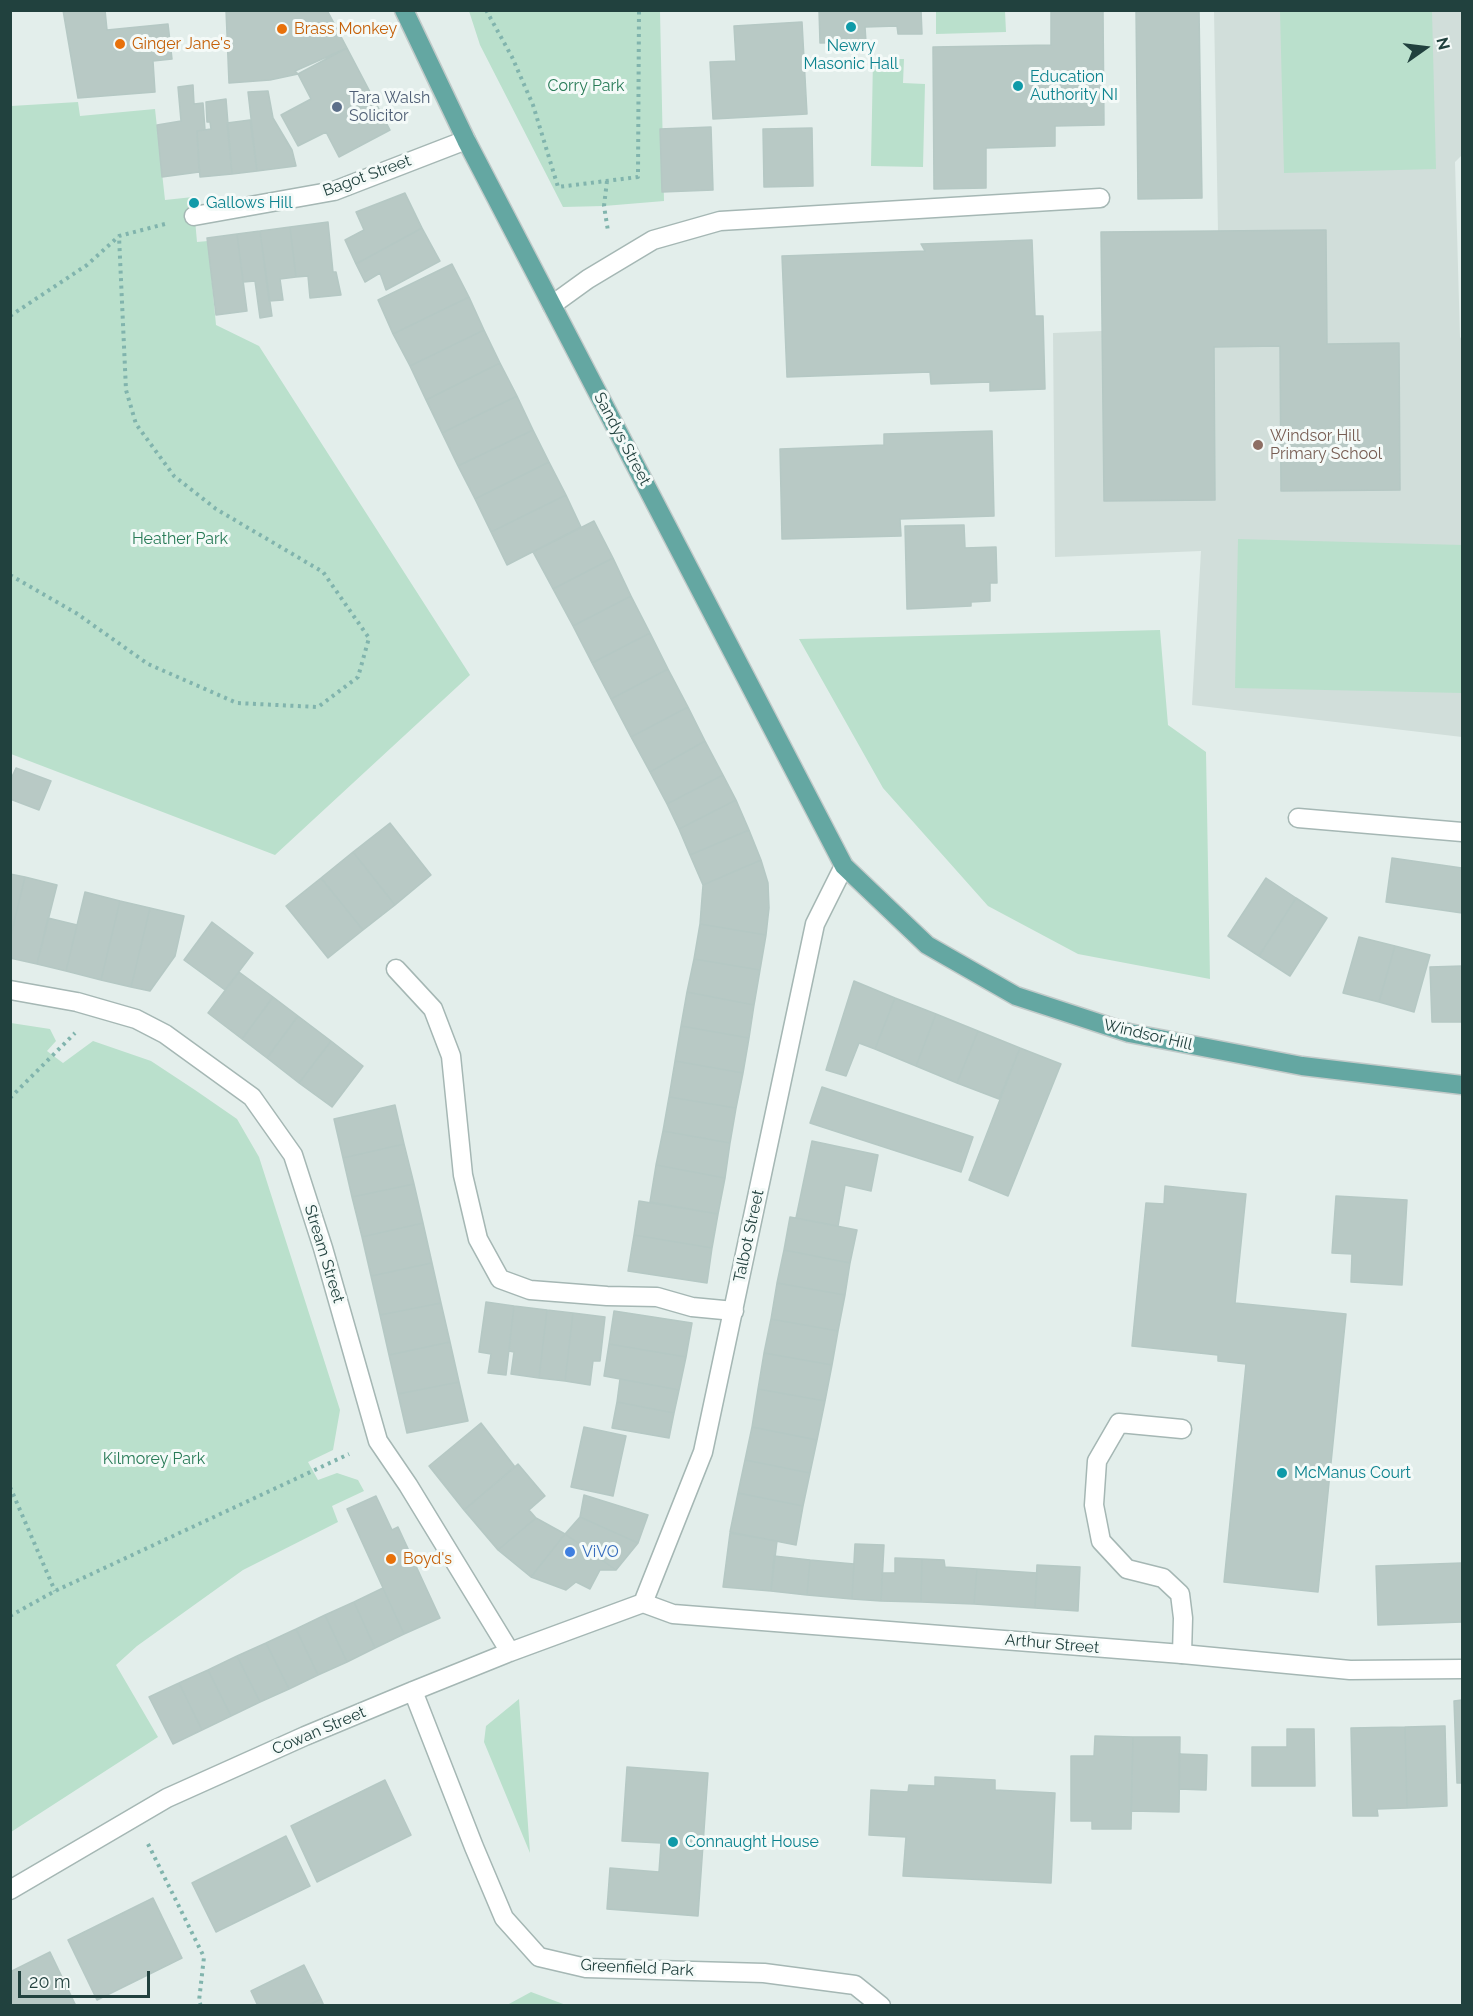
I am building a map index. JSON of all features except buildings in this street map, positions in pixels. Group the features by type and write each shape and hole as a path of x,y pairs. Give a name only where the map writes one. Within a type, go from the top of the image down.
{"main road":[{"name":"Sandys Street","path":"404,10 466,140 844,866"},
{"name":"Windsor Hill","path":"844,866 927,945 1016,996 1129,1033 1302,1066 1462,1085"}],"street":[{"name":"Bagot Street","path":"194,216 334,191 466,140"},
{"path":"552,305 588,279 653,240 720,221 1100,198"},
{"path":"1298,818 1462,832"},
{"name":"Talbot Street","path":"643,1603 703,1452 814,924 844,866"},
{"path":"396,969 433,1010 451,1056 463,1175 478,1239 500,1279 530,1290 657,1297 692,1307 734,1311"},
{"name":"Stream Street","path":"10,990 77,1002 136,1019 165,1034 252,1097 293,1155 323,1248 378,1441 408,1485 510,1652"},
{"path":"1182,1428 1119,1423 1097,1461 1094,1505 1101,1541 1127,1569 1163,1578 1180,1594 1183,1618 1182,1654"},
{"name":"Cowan Street","path":"10,1890 167,1798 305,1736 413,1691 643,1603"},
{"name":"Arthur Street","path":"643,1603 673,1614 1182,1654 1350,1670 1462,1669"},
{"name":"Greenfield Park","path":"413,1691 504,1918 539,1957 586,1968 764,1973 855,1985 881,2006"}],"path":[{"path":"486,10 512,57 533,105 558,187 638,177 639,10"},
{"path":"606,181 604,206 608,230 620,260"},
{"path":"10,316 87,265 119,236 194,216"},
{"path":"10,575 76,613 148,664 237,703 318,707 358,677 369,638 323,572 216,508 174,476 136,424 126,390 119,236"},
{"path":"10,1098 67,1043 77,1030"},
{"path":"10,1616 55,1591 355,1452"},
{"path":"10,1487 55,1591"},
{"path":"134,1817 204,1957 199,2001 201,2006"}],"shaded area":[{"name":"Windsor Hill Primary School","path":"1214,11 1462,11 1462,155 1455,162 1460,337 1462,340 1462,737 1192,705 1201,551 1055,557 1053,333 1102,331 1101,232 1218,231"}],"green space":[{"name":"Corry Park","path":"469,11 660,11 664,201 563,207 480,45"},
{"path":"936,11 1005,11 1006,32 936,34"},
{"path":"1280,11 1432,11 1436,169 1284,173"},
{"path":"873,59 904,59 903,83 925,84 923,167 871,166"},
{"name":"Heather Park","path":"78,102 80,116 155,109 165,200 193,197 197,242 208,241 216,325 259,346 470,675 275,855 11,754 11,106"},
{"path":"1238,539 1462,545 1462,693 1235,688"},
{"path":"1160,630 1168,725 1206,752 1210,979 1078,954 988,906 883,788 799,639"},
{"name":"Kilmorey Park","path":"11,1023 50,1029 56,1041 47,1051 63,1063 93,1041 151,1061 237,1119 259,1157 340,1410 333,1450 308,1462 318,1480 337,1473 358,1480 364,1491 332,1506 338,1522 243,1570 137,1646 116,1665 158,1737 11,1832"},
{"path":"519,1699 530,1853 484,1742 486,1726"},
{"path":"531,1992 566,2005 507,2005"}],"place":[{"name":"Newry Masonic Hall","path":"851,27"},
{"name":"Brass Monkey","path":"282,29"},
{"name":"Ginger Jane's","path":"120,44"},
{"name":"Education Authority NI","path":"1018,86"},
{"name":"Tara Walsh Solicitor","path":"337,107"},
{"name":"Gallows Hill","path":"194,203"},
{"name":"Windsor Hill Primary School","path":"1258,445"},
{"name":"McManus Court","path":"1282,1473"},
{"name":"ViVO","path":"570,1552"},
{"name":"Boyd's","path":"391,1559"},
{"name":"Connaught House","path":"673,1842"}]}
